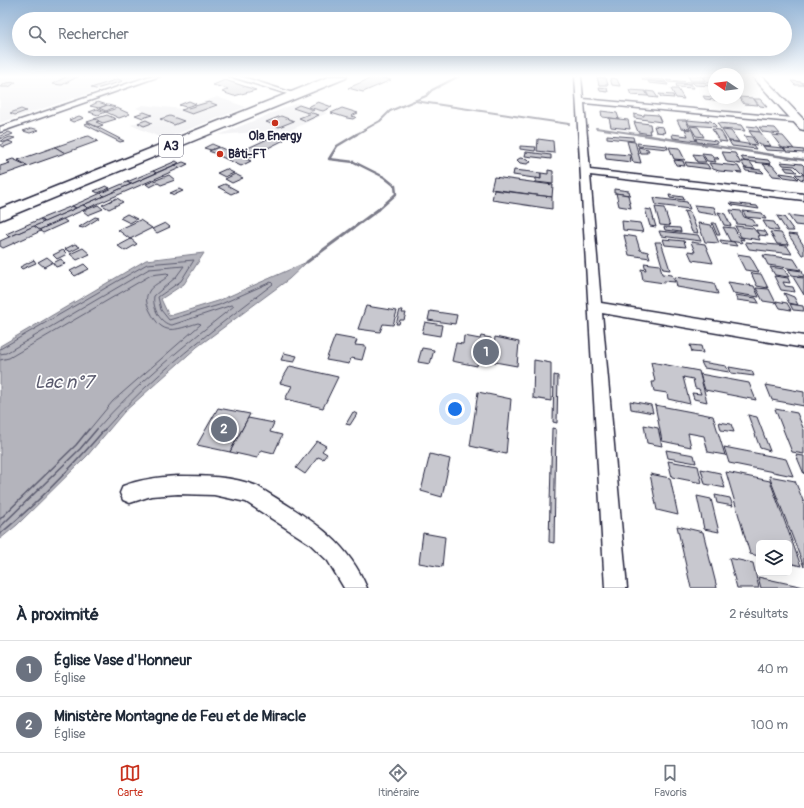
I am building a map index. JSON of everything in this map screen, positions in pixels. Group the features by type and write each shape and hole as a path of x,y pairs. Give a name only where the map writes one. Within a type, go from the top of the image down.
{"highway":[{"name":"A3","path":"0,215 275,103"}],"street":[{"path":"0,130 77,103"},
{"path":"580,103 616,588"},
{"path":"605,103 802,123"},
{"path":"783,103 802,123"},
{"path":"586,172 804,197"},
{"path":"596,307 804,342"},
{"path":"130,493 151,487 178,485 214,486 250,493 316,536 335,554 356,588"}],"shaded area":[{"path":"0,103 58,103 0,123"},
{"path":"199,103 236,103 246,107 164,139 131,125 153,115 136,108 143,105 183,109"},
{"path":"296,103 308,107 315,103 322,103 332,107 323,111 327,113 278,136 267,131 219,135"}],"water":[{"name":"Lac n°7","path":"204,253 184,284 161,299 169,316 218,301 307,262 289,279 197,347 124,412 87,456 17,525 0,539 0,346 146,260"}],"building":[{"path":"95,103 107,105 99,108 90,106"},
{"path":"183,103 196,104 186,107 179,105"},
{"path":"204,103 217,105 192,114 181,110"},
{"path":"315,103 322,103 332,107 323,111 308,107"},
{"path":"744,103 757,103 758,105 744,104"},
{"path":"758,103 764,103 767,107 760,106"},
{"path":"108,105 115,107 106,111 99,108"},
{"path":"299,105 314,110 308,113 293,108"},
{"path":"117,108 130,114 119,118 106,112"},
{"path":"342,108 358,113 351,116 356,117 353,119 331,113"},
{"path":"21,109 26,111 15,115 10,113"},
{"path":"97,109 106,112 98,115 89,112"},
{"path":"601,111 617,113 619,119 602,117"},
{"path":"144,112 152,115 143,118 135,115"},
{"path":"312,113 319,115 306,121 299,118"},
{"path":"634,114 644,116 644,114 658,115 661,122 634,118"},
{"path":"107,115 116,119 103,123 94,119"},
{"path":"79,116 84,118 73,122 69,120"},
{"path":"170,116 184,121 174,125 160,119"},
{"path":"281,116 294,121 279,127 266,122"},
{"path":"609,118 628,120 630,129 611,127"},
{"path":"96,119 99,121 96,122 103,125 97,127 87,122"},
{"path":"146,120 152,123 144,126 138,123"},
{"path":"677,120 686,120 690,129 681,128"},
{"path":"687,120 711,121 717,127 689,125"},
{"path":"634,122 650,124 650,134 638,132"},
{"path":"88,123 124,141 120,142 84,124"},
{"path":"717,123 741,125 745,131 721,129"},
{"path":"654,126 663,127 665,133 656,132"},
{"path":"690,126 698,127 704,137 696,136"},
{"path":"747,126 757,127 760,132 750,131"},
{"path":"759,127 775,128 780,134 763,132"},
{"path":"32,128 39,130 30,133 23,131"},
{"path":"685,129 692,130 696,141 673,138 672,134 688,136"},
{"path":"712,129 720,130 727,142 719,141"},
{"path":"722,130 731,131 739,142 729,141"},
{"path":"749,131 760,132 771,146 759,145"},
{"path":"9,132 13,134 0,139 0,136"},
{"path":"607,135 633,137 634,141 607,138"},
{"path":"772,135 783,136 794,149 782,148"},
{"path":"89,136 98,141 65,153 55,147 84,137"},
{"path":"274,136 284,140 246,159 235,154"},
{"path":"744,136 752,137 757,145 749,144"},
{"path":"10,137 15,138 5,142 0,141"},
{"path":"696,138 716,141 718,144 697,142"},
{"path":"538,139 553,141 554,153 537,151"},
{"path":"8,141 14,143 4,147 0,145"},
{"path":"627,141 635,142 641,163 633,162"},
{"path":"729,141 753,145 756,149 732,146"},
{"path":"637,143 667,146 668,149 638,146"},
{"path":"212,144 219,147 211,150 204,148"},
{"path":"520,146 536,147 535,151 520,149"},
{"path":"763,146 783,148 786,151 766,150"},
{"path":"55,147 65,153 28,166 18,160"},
{"path":"219,147 251,161 241,166 209,151"},
{"path":"638,147 648,149 649,151 646,151 647,153 640,153"},
{"path":"669,147 679,148 685,160 674,159"},
{"path":"784,148 804,150 804,153 787,152"},
{"path":"526,152 551,155 551,159 525,156"},
{"path":"722,152 735,153 741,164 727,162"},
{"path":"605,153 630,155 631,162 606,159"},
{"path":"702,153 711,154 713,157 717,157 719,159 714,159 716,162 707,161"},
{"path":"693,154 702,155 706,162 697,162"},
{"path":"741,157 768,160 771,164 744,161"},
{"path":"520,158 528,159 531,162 527,164 520,163 517,160"},
{"path":"13,159 28,166 0,176 0,166 10,163 7,161"},
{"path":"674,160 683,161 685,166 676,165"},
{"path":"176,161 179,163 156,173 153,171"},
{"path":"741,161 750,162 755,169 745,168"},
{"path":"183,162 188,164 180,168 175,165"},
{"path":"685,162 707,164 710,169 687,166"},
{"path":"781,162 802,164 804,166 804,175 795,166 783,165"},
{"path":"709,163 738,166 742,173 719,171 713,169"},
{"path":"763,164 772,165 782,177 773,176"},
{"path":"175,165 180,168 88,208 83,205"},
{"path":"784,167 793,168 797,172 787,171"},
{"path":"744,168 761,170 764,173 746,171"},
{"path":"226,169 234,173 225,177 217,173"},
{"path":"514,170 541,173 541,179 513,175"},
{"path":"548,170 553,171 553,184 536,182 536,178 541,179 541,173 548,174"},
{"path":"153,171 156,173 131,184 127,182"},
{"path":"780,173 794,175 798,179 784,177"},
{"path":"235,174 243,178 232,183 225,179"},
{"path":"795,174 804,175 804,180 800,179"},
{"path":"169,175 175,180 161,185 158,183 150,187 146,184"},
{"path":"494,177 553,185 552,197 491,189"},
{"path":"127,182 131,184 104,196 101,193"},
{"path":"225,184 238,191 231,194 218,187"},
{"path":"106,186 110,188 98,193 94,191"},
{"path":"179,189 183,191 174,195 170,193"},
{"path":"614,189 629,191 630,195 614,193"},
{"path":"494,190 552,197 552,209 492,200"},
{"path":"101,193 104,196 76,208 72,206"},
{"path":"616,193 628,195 631,208 619,206"},
{"path":"669,195 683,197 684,200 670,198"},
{"path":"117,198 123,202 109,209 102,205"},
{"path":"654,198 687,202 690,209 656,205"},
{"path":"730,203 757,206 759,209 732,205"},
{"path":"83,205 88,208 39,230 34,226"},
{"path":"98,205 103,209 88,215 83,211"},
{"path":"694,205 714,207 717,215 697,212"},
{"path":"72,206 76,208 44,222 40,219"},
{"path":"655,207 664,208 670,226 660,225"},
{"path":"645,209 651,210 656,227 650,226"},
{"path":"730,210 741,211 744,217 753,220 757,226 737,224"},
{"path":"684,211 690,212 698,233 692,232"},
{"path":"743,211 762,213 766,219 746,217"},
{"path":"718,212 725,214 731,226 724,225"},
{"path":"127,214 137,219 130,223 120,218"},
{"path":"788,215 804,217 804,226 795,225"},
{"path":"777,216 784,217 794,231 787,231"},
{"path":"95,217 99,218 83,228 79,227"},
{"path":"40,219 44,222 9,237 6,234"},
{"path":"63,219 67,222 43,233 39,230"},
{"path":"140,220 152,228 130,239 118,230"},
{"path":"622,221 640,223 643,232 623,230"},
{"path":"763,221 774,222 779,231 768,229"},
{"path":"165,223 170,227 157,233 152,229"},
{"path":"698,223 711,225 719,243 705,242"},
{"path":"712,223 715,223 720,235 717,235"},
{"path":"34,226 41,231 3,248 0,246 0,241"},
{"path":"735,226 753,228 760,236 758,236 760,240 741,237"},
{"path":"664,227 680,228 681,232 665,230"},
{"path":"723,227 734,228 739,237 743,238 744,240 740,239 742,243 730,241"},
{"path":"756,230 765,231 768,236 759,235"},
{"path":"659,231 698,235 701,241 661,236"},
{"path":"770,232 781,233 789,245 777,244"},
{"path":"788,234 797,235 804,246 804,255 802,255"},
{"path":"624,235 636,237 640,250 648,252 650,258 629,255"},
{"path":"131,239 137,244 125,251 118,246"},
{"path":"663,239 684,241 686,247 665,245"},
{"path":"720,240 734,242 737,246 722,244"},
{"path":"655,242 661,242 670,270 663,269"},
{"path":"691,242 705,244 713,263 692,260 688,251 695,252"},
{"path":"745,242 787,246 792,254 749,249"},
{"path":"75,244 80,247 70,252 65,249"},
{"path":"83,248 90,254 77,260 70,254"},
{"path":"63,250 67,254 57,259 53,255"},
{"path":"737,254 750,256 759,272 745,270"},
{"path":"763,255 794,259 801,270 768,265"},
{"path":"47,257 53,262 44,267 38,262"},
{"path":"61,259 65,264 56,267 53,263"},
{"path":"34,260 36,263 22,269 20,267"},
{"path":"644,263 660,265 662,274 672,275 675,282 664,281 664,283 643,280 641,269 646,270"},
{"path":"84,264 89,269 75,276 70,271"},
{"path":"770,267 784,269 789,277 775,275"},
{"path":"788,269 802,271 804,277 792,275"},
{"path":"751,273 761,274 768,288 757,286"},
{"path":"774,276 788,278 790,283 783,282 785,286 793,287 795,292 781,290"},
{"path":"675,277 714,283 718,294 677,287"},
{"path":"793,277 804,278 804,295"},
{"path":"728,282 754,286 759,297 733,293"},
{"path":"756,288 769,289 776,303 763,301"},
{"path":"784,293 794,297 798,305 789,303"},
{"path":"735,295 756,298 759,303 737,300"},
{"path":"776,301 787,303 791,310 780,308"},
{"path":"790,304 803,306 804,311 793,310"},
{"path":"366,306 397,311 393,325 383,324 380,332 358,329"},
{"path":"400,310 403,310 402,313 406,313 404,320 400,320 399,324 396,324"},
{"path":"430,311 457,315 455,324 428,320"},
{"path":"425,322 442,325 440,336 422,333"},
{"path":"335,336 357,340 355,345 366,346 362,360 351,358 349,364 326,360"},
{"path":"464,336 480,339 481,336 491,338 490,344 494,345 495,337 519,342 517,366 478,359 477,366 452,361 456,343 463,344"},
{"path":"690,345 701,346 703,353 692,352"},
{"path":"422,348 434,350 430,364 418,362"},
{"path":"284,353 297,356 294,362 281,360"},
{"path":"534,360 551,363 551,401 533,398"},
{"path":"651,362 699,371 707,402 694,399 692,393 701,394 699,389 695,388 693,379 683,377 690,404 668,399 667,393 654,391 652,382 655,382"},
{"path":"701,362 726,366 729,372 704,368"},
{"path":"290,366 338,377 323,408 285,399 292,386 280,383"},
{"path":"729,367 752,371 754,376 731,373"},
{"path":"700,374 749,383 756,400 705,390"},
{"path":"554,375 558,376 557,423 553,422"},
{"path":"766,385 804,392 804,406 772,400"},
{"path":"478,392 511,399 506,454 470,446"},
{"path":"630,401 651,405 653,413 631,409"},
{"path":"655,405 713,416 725,455 708,452 704,436 688,433 691,447 662,441"},
{"path":"218,408 250,414 230,452 197,445"},
{"path":"775,409 797,413 804,430 804,454 792,452"},
{"path":"353,412 357,414 350,425 346,424"},
{"path":"748,415 757,417 770,451 760,448"},
{"path":"248,418 274,423 270,432 282,435 274,453 261,450 257,458 230,452"},
{"path":"719,422 731,424 734,432 721,430"},
{"path":"644,425 658,428 662,446 647,443"},
{"path":"552,428 556,429 554,543 549,542"},
{"path":"317,441 326,446 322,451 327,454 323,459 318,457 305,474 296,468"},
{"path":"724,447 786,459 793,476 729,463"},
{"path":"666,450 694,455 696,463 668,458"},
{"path":"430,454 450,459 442,497 421,491"},
{"path":"796,455 804,456 804,474"},
{"path":"668,461 698,466 702,483 672,477"},
{"path":"701,469 720,473 725,488 705,484"},
{"path":"726,472 770,481 792,540 756,540 756,555 750,554"},
{"path":"650,474 670,478 678,515 657,510"},
{"path":"769,476 795,481 804,503 804,567"},
{"path":"715,495 730,498 733,506 717,503"},
{"path":"697,496 711,499 719,532 704,529"},
{"path":"677,526 703,532 717,588 691,588"},
{"path":"423,533 445,537 442,567 419,563"},
{"path":"792,541 801,566 792,564"},
{"path":"729,558 753,563 759,588 737,588"},
{"path":"758,577 804,587 804,588 761,588"}],"waterway":[{"path":"355,135 380,121 390,111 408,103"},
{"path":"431,103 569,124"},
{"path":"596,128 644,135"},
{"path":"357,134 337,146 329,159 354,162 384,177 395,186 396,194 378,210"},
{"path":"637,134 804,160"},
{"path":"307,262 379,209"}],"place":[{"name":"Ola Energy","path":"275,123"},
{"name":"Bâti-FT","path":"220,154"},
{"name":"Église Vase d'Honneur","path":"486,352"},
{"name":"Ministère Montagne de Feu et de Miracle","path":"224,429"}]}
